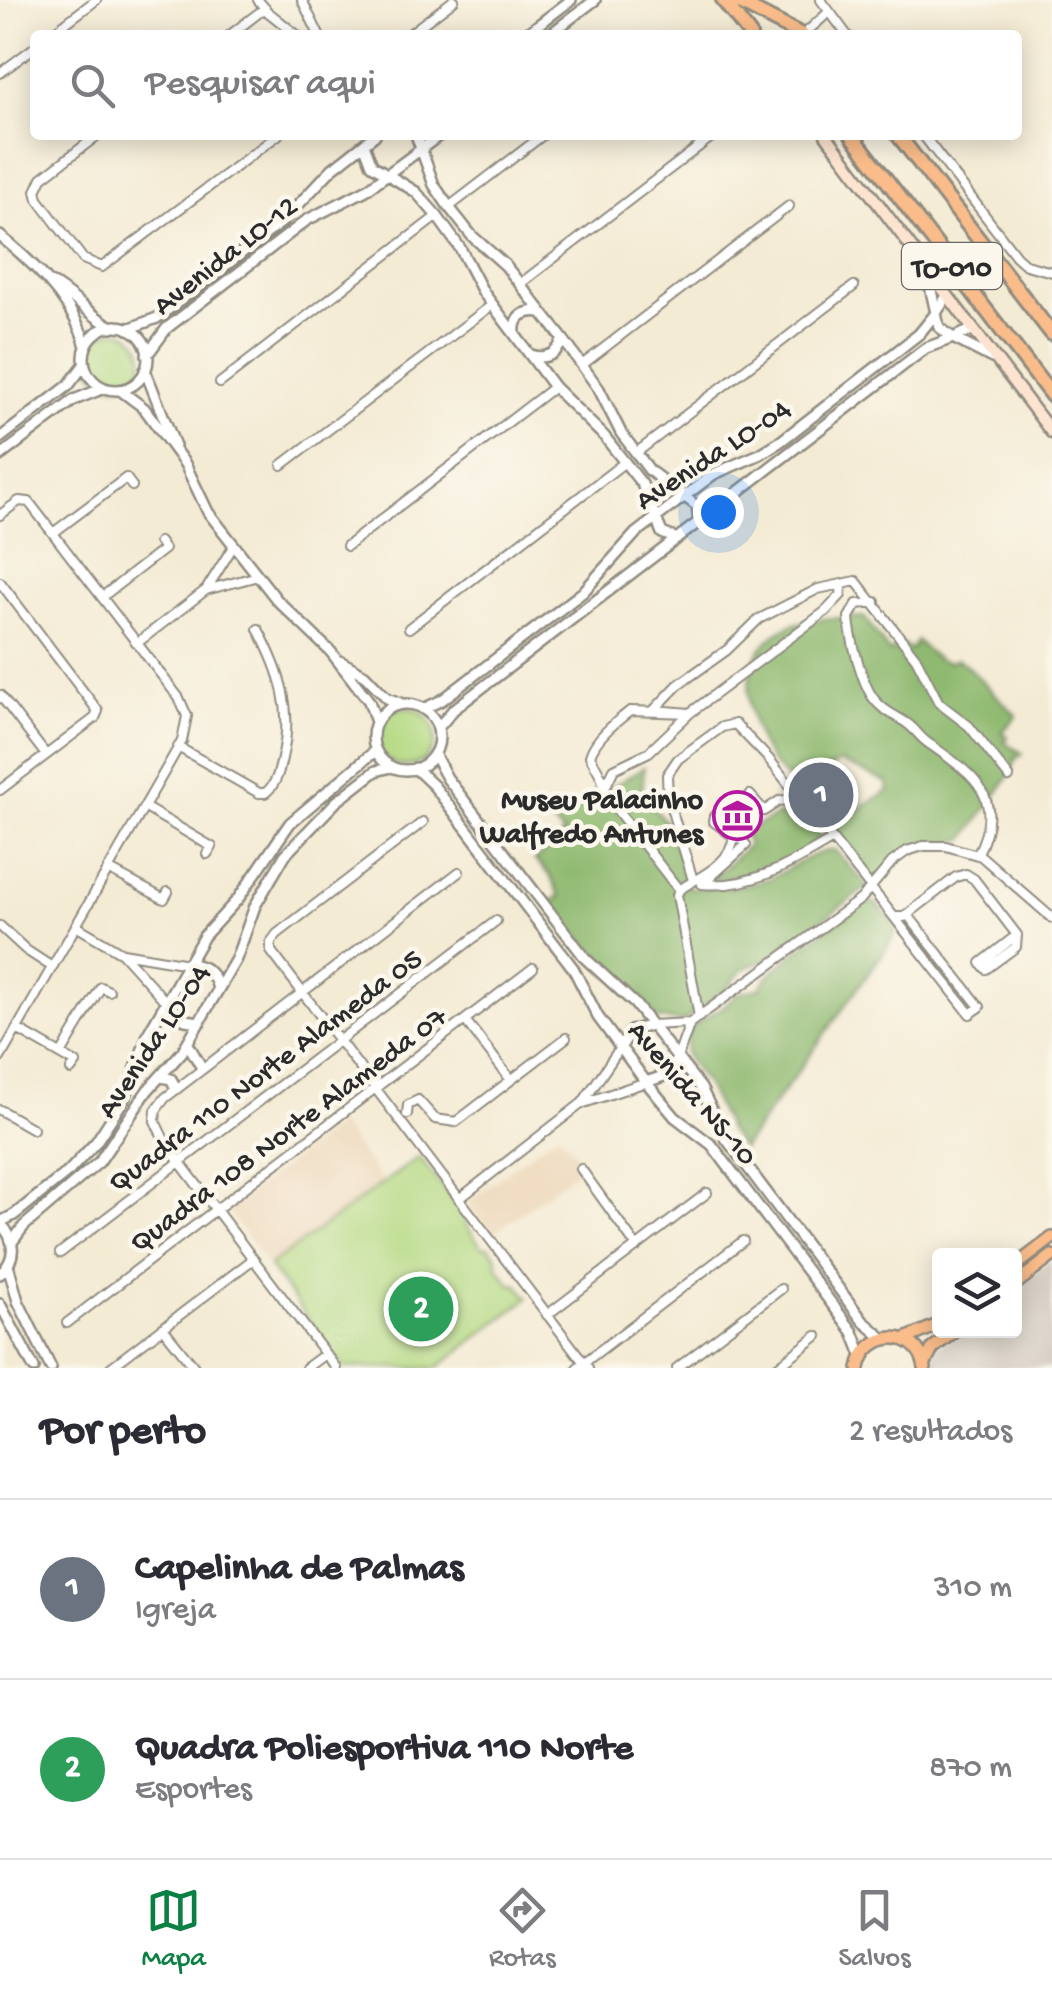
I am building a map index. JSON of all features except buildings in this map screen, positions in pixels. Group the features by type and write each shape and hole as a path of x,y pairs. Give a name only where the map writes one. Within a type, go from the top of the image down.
{"highway":[{"path":"723,0 746,30"},
{"path":"734,0 795,30"},
{"path":"777,30 786,24"},
{"name":"TO-010","path":"858,140 1052,396"},
{"name":"TO-010","path":"902,140 1052,334"}],"main road":[{"path":"830,140 1052,434"},
{"path":"1031,308 1052,314"},
{"path":"1022,1261 1052,1238"},
{"path":"1022,1280 1052,1256"},
{"path":"905,1340 932,1328"},
{"path":"860,1361 868,1346 883,1338 905,1340 918,1349 925,1365"},
{"path":"925,1365 933,1348 946,1338"}],"street":[{"path":"57,30 96,0"},
{"path":"258,0 292,30"},
{"path":"302,0 317,30"},
{"path":"415,30 454,0"},
{"path":"532,30 571,0"},
{"path":"556,30 595,0"},
{"path":"821,0 843,30"},
{"path":"236,30 264,8"},
{"path":"808,30 829,12"},
{"path":"0,74 30,51"},
{"path":"91,140 42,178 36,188 38,198 83,260 92,266 105,266 271,140"},
{"path":"362,140 372,164 421,196 437,216 492,305 554,387 604,436 642,484 662,533 677,539"},
{"name":"Avenida LO-12","path":"128,329 157,318 283,221 362,140"},
{"path":"417,140 436,190 467,231 520,284 563,339 599,389 621,433 654,476 699,509 698,522"},
{"name":"Avenida LO-12","path":"147,355 164,330 307,220 354,197 433,140"},
{"path":"449,207 536,140"},
{"path":"520,284 707,140"},
{"path":"928,140 1016,256 1026,265 1052,272"},
{"path":"582,365 789,206"},
{"path":"220,383 437,216"},
{"path":"0,236 26,257 76,320 86,346 84,365 90,378 104,388 120,390 140,404 178,453"},
{"path":"906,239 928,280 938,326 952,338 995,360"},
{"path":"44,278 71,294 94,316 112,327 128,329 141,339 147,355 146,370 178,453 204,506 280,604 331,652 370,703 376,722 376,751 391,767 415,768 424,764 434,754 438,728 424,709 390,700 366,675 331,652"},
{"path":"636,453 854,286"},
{"name":"Avenida LO-04","path":"424,709 442,700 578,596 625,542 684,496 718,471 781,441 917,336 948,296"},
{"path":"282,465 492,305"},
{"path":"515,333 520,316 541,312"},
{"path":"86,346 96,333 112,327"},
{"name":"Avenida LO-04","path":"438,728 453,710 926,348 972,330"},
{"path":"531,355 542,358 552,354 563,339"},
{"path":"0,438 68,386 84,365"},
{"path":"120,390 136,383 146,370"},
{"path":"347,546 554,387"},
{"path":"0,456 76,399 104,388"},
{"path":"409,628 625,462"},
{"path":"53,533 126,478 132,486"},
{"path":"0,515 22,500 30,503 181,700 186,722 178,747 0,1058"},
{"path":"102,596 164,549 159,542"},
{"path":"137,643 206,590 234,544"},
{"path":"206,590 258,576"},
{"path":"654,710 678,685 727,650 759,619 818,589 856,581 916,658 940,704 969,726 1009,777"},
{"path":"0,582 98,712 0,790"},
{"path":"603,792 614,769 649,752 690,713 826,611 841,595 842,584"},
{"path":"875,602 857,604 849,617 870,695 888,713 971,773 980,785 989,823 976,855"},
{"path":"178,747 260,793 266,794 272,788 283,757 288,716 280,674 258,628"},
{"path":"0,696 46,756"},
{"path":"376,722 388,710 403,704"},
{"path":"690,713 630,710 592,748 590,756 602,778 603,792 679,890 683,939 699,1016"},
{"path":"698,882 666,789 667,775 678,759 722,727 739,725 970,1014 980,1006 907,914"},
{"name":"Avenida LO-04","path":"0,1222 17,1213 69,1170 104,1131 130,1089 146,1040 204,936 238,899 290,822 376,751"},
{"name":"Avenida NS-10","path":"434,754 443,772 586,960 626,994 652,1025 708,1098 725,1137 863,1322 883,1338"},
{"name":"Avenida LO-04","path":"12,1242 24,1226 99,1162 158,1078 188,1044 239,953 252,910 285,855 336,802 378,770 391,767"},
{"name":"Avenida NS-10","path":"415,768 434,786 573,968 594,1010 646,1082 675,1117 712,1145 853,1332 860,1361"},
{"path":"750,795 764,811 780,801 797,798"},
{"path":"144,807 212,847 208,854"},
{"path":"679,890 698,882 746,845 721,813 713,821 730,832 733,844 721,862 698,882"},
{"path":"423,822 273,938 271,952 583,1366 743,1241"},
{"path":"698,882 742,882 768,874 831,840"},
{"path":"581,1104 667,1075 690,1023 861,899 892,862 907,851 946,846 976,855 1052,918"},
{"path":"108,869 164,900 168,892"},
{"path":"336,1368 160,1135 156,1121 158,1106 203,1063 460,872"},
{"path":"894,917 900,919 956,876 966,874 1017,935 1016,947 986,970 981,962 1017,935"},
{"name":"Quadra 110 Norte Alameda 05","path":"60,1253 496,920"},
{"path":"0,926 52,967"},
{"path":"76,926 122,953 180,1018 200,1022"},
{"path":"122,953 201,966 210,972 218,990"},
{"name":"Quadra 108 Norte Alameda 07","path":"67,1323 533,968"},
{"path":"61,1054 101,987 109,991"},
{"path":"464,1020 511,1080"},
{"path":"459,1199 581,1104 632,1032 652,1025 690,1023"},
{"path":"17,1029 76,1063 72,1070"},
{"path":"407,1114 408,1105 418,1100 435,1119 456,1122 566,1038"},
{"path":"188,1044 203,1063"},
{"path":"158,1078 167,1076 177,1084"},
{"path":"0,1110 32,1128"},
{"path":"581,1169 637,1247"},
{"path":"547,1315 707,1193"},
{"path":"0,1222 12,1242 8,1265 18,1301 51,1368"},
{"path":"110,1368 252,1260"},
{"path":"0,1274 8,1265"},
{"path":"677,1368 781,1289"},
{"path":"0,1304 34,1368"},
{"path":"163,1328 195,1368"},
{"path":"776,1368 817,1336"},
{"path":"306,1368 325,1354"}],"shaded area":[{"path":"339,1124 384,1183 269,1266 227,1211"},
{"path":"559,1132 584,1165 492,1235 467,1203"},
{"path":"1052,1259 1052,1368 933,1368 925,1356 949,1338 1022,1338 1022,1283"}],"green space":[{"path":"116,331 135,339 143,358 135,377 116,385 97,377 89,358 97,339"},
{"path":"864,617 889,652 903,645 911,650 917,641 941,660 957,659 966,665 1017,716 1002,732 1008,737 1004,742 1023,754 1016,758 1012,772 965,839 907,851 873,883 828,826 889,791 887,782 840,762 798,788 780,772 761,743 754,724 749,684 762,648 776,634 803,622"},
{"path":"406,708 427,716 435,737 427,758 406,766 385,758 377,737 385,716"},
{"path":"644,767 642,797 670,826 689,888 753,884 815,855 835,850 868,887 767,959 743,969 727,988 683,1022 657,1019 575,932 549,902 560,897 550,875 535,860 564,834 551,821"},
{"path":"784,813 804,814 821,835 784,863 709,881 748,846 744,832"},
{"path":"869,902 876,903 898,927 742,1149 689,1062 685,1052 689,1030 738,993 761,988 792,955"},
{"path":"419,1157 466,1218 465,1224 482,1247 489,1247 498,1259 496,1264 511,1285 517,1284 528,1298 437,1368 344,1368 269,1266"}],"place":[{"name":"Capelinha de Palmas","path":"821,795"},
{"name":"Museu Palacinho Walfredo Antunes","path":"738,815"},
{"name":"Quadra Poliesportiva 110 Norte","path":"421,1309"}]}
